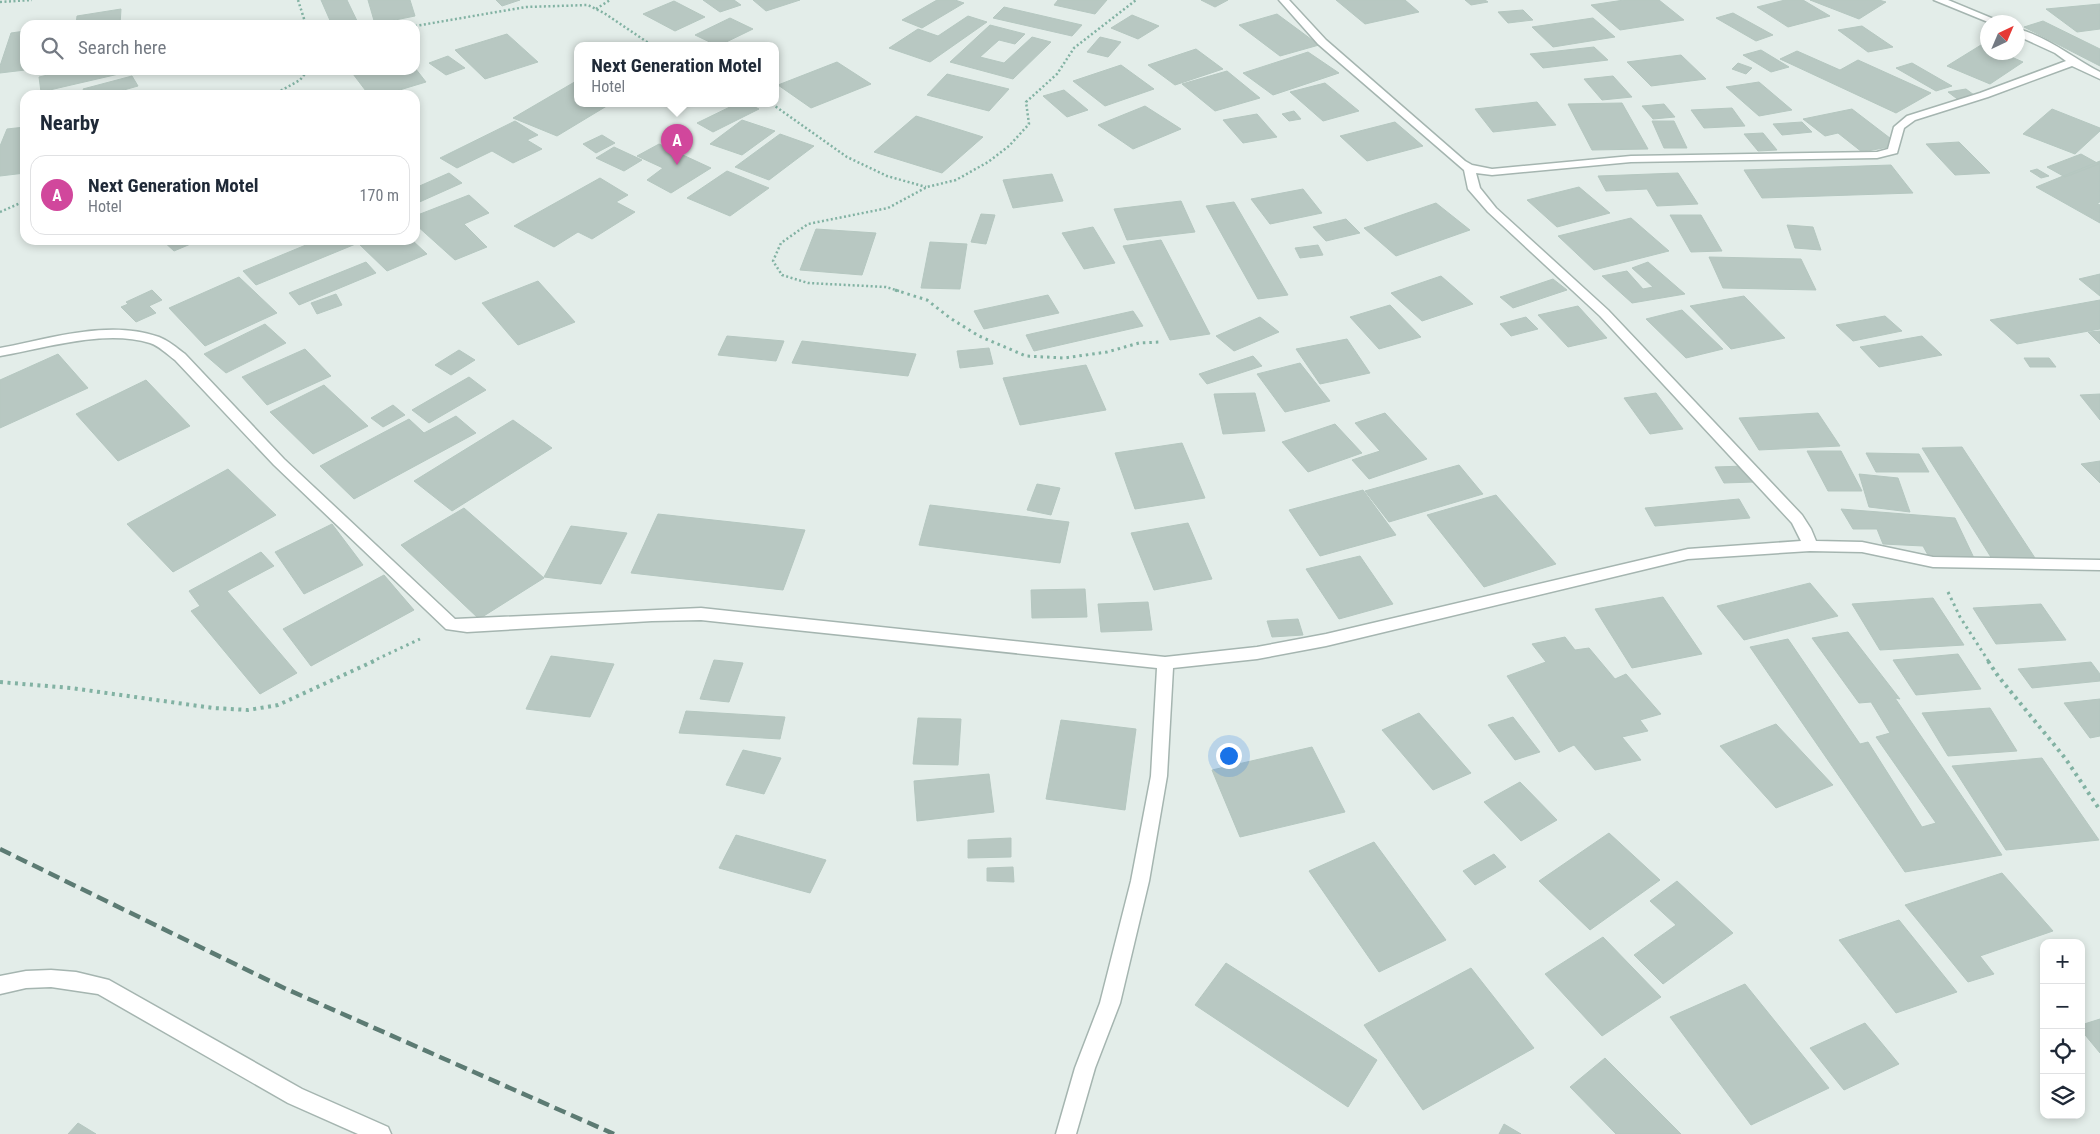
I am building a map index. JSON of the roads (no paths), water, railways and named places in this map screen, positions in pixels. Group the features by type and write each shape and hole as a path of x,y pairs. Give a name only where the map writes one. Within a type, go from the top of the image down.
{"street":[{"path":"1284,0 1322,42 1460,163 1469,168 1492,172 1630,158 1877,155 1893,151 1899,127 1911,118 1984,95 2073,62"},
{"path":"1939,0 1980,16"},
{"path":"2025,35 2059,51 2073,62 2100,76"},
{"path":"1469,168 1474,189 1492,210 1604,313 1797,519 1804,530 1810,546"},
{"path":"0,352 80,338 109,336 135,336 156,341 168,348 180,357 279,462 451,625 467,626 652,615 701,614 1165,663 1257,653 1326,640 1688,554 1810,546 1862,547 1933,562 2100,564"},
{"path":"1066,1134 1085,1068 1110,1003 1140,881 1159,776 1165,663"},
{"path":"0,985 25,978 79,980 102,986 295,1096 381,1134"}],"railway":[{"path":"0,849 284,988 614,1134"}],"place":[{"name":"Next Generation Motel","path":"677,165"}]}
